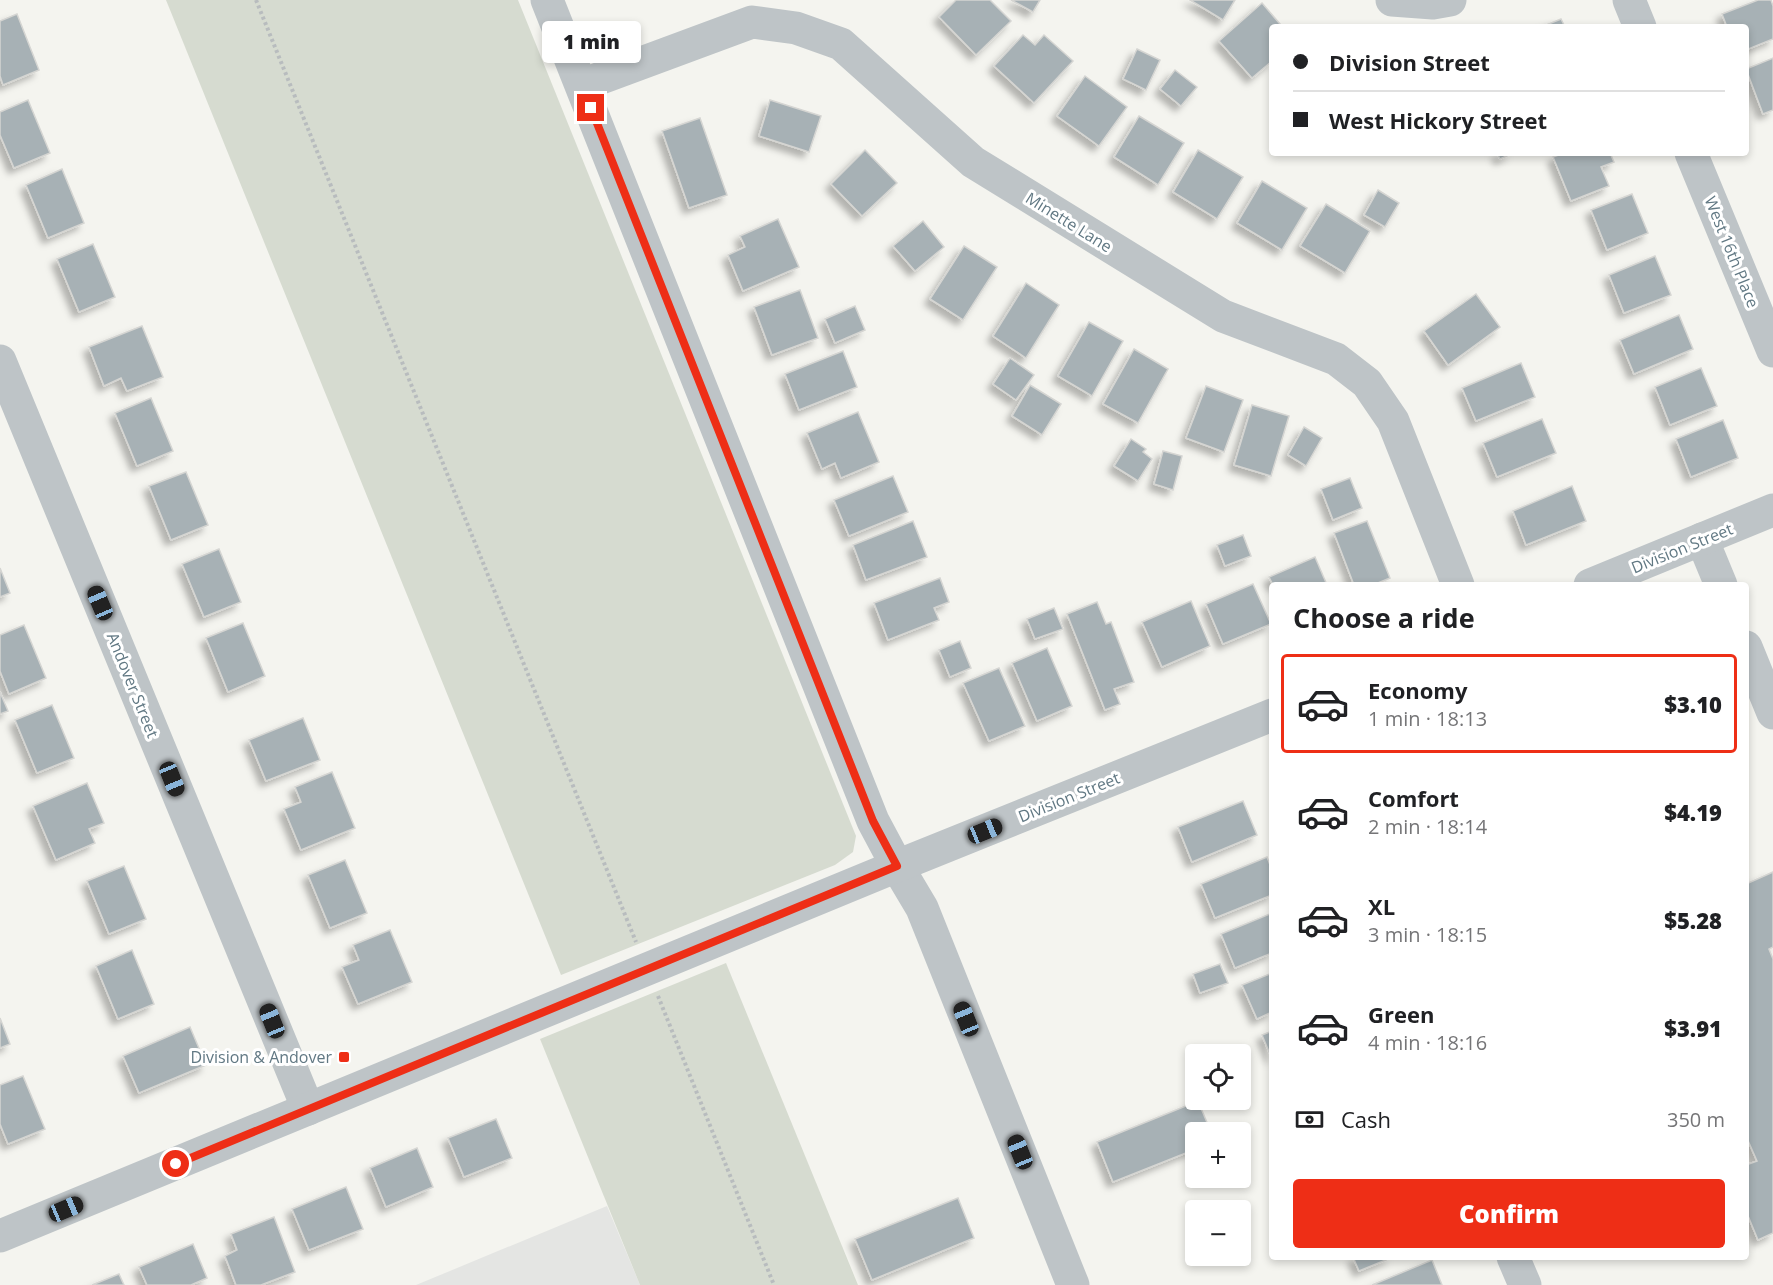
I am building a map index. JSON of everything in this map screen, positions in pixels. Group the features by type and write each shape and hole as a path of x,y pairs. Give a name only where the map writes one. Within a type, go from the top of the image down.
{"street":[{"path":"547,0 873,821 922,908 1073,1285"},
{"path":"1392,0 1433,3 1450,0"},
{"path":"1629,0 1639,24"},
{"name":"Minette Lane","path":"582,85 752,22 796,28 841,44 973,162 1223,316 1336,360 1367,383 1393,421 1457,582"},
{"name":"West 16th Place","path":"1692,156 1773,351"},
{"name":"Andover Street","path":"0,361 308,1109"},
{"name":"Division Street","path":"1597,582 1773,510"},
{"path":"1702,539 1720,582"},
{"path":"1749,654 1773,713"},
{"name":"Division Street","path":"0,1236 897,866 1269,716"},
{"path":"1514,1260 1525,1285"}],"path":[{"path":"256,0 638,947"},
{"path":"657,994 774,1285"}],"shaded area":[{"path":"166,0 518,0 856,836 853,852 835,865 561,975"},
{"path":"726,963 858,1285 640,1285 540,1039"},
{"path":"607,1206 640,1285 416,1285"}],"building":[{"path":"956,0 990,0 1011,21 976,55 939,17"},
{"path":"1011,0 1040,0 1033,12"},
{"path":"1190,0 1235,0 1223,20"},
{"path":"1758,0 1771,0 1773,39 1749,49 1749,24 1726,24 1722,14"},
{"path":"1262,3 1280,24 1269,24 1269,64 1252,78 1219,41"},
{"path":"17,14 39,70 3,85 0,76 0,21"},
{"path":"1561,19 1564,24 1548,24"},
{"path":"1023,35 1035,45 1044,35 1073,61 1034,103 994,66"},
{"path":"1137,49 1160,60 1146,90 1123,79"},
{"path":"1773,58 1773,110 1763,114 1749,77 1749,68"},
{"path":"1175,70 1197,87 1181,106 1160,89"},
{"path":"1085,76 1127,107 1099,146 1057,116"},
{"path":"28,100 50,153 14,168 0,135 0,112"},
{"path":"770,100 821,116 809,152 759,136"},
{"path":"1139,116 1184,143 1158,185 1114,157"},
{"path":"700,118 727,195 689,208 662,131"},
{"path":"865,150 897,183 862,216 831,184"},
{"path":"1198,150 1243,177 1217,219 1173,192"},
{"path":"1611,156 1614,162 1601,167 1609,186 1571,201 1553,157"},
{"path":"62,169 84,223 48,238 26,185"},
{"path":"1262,181 1307,208 1282,250 1237,223"},
{"path":"1378,190 1399,203 1385,227 1364,215"},
{"path":"1632,194 1648,233 1607,250 1591,210"},
{"path":"1326,204 1370,231 1345,273 1300,246"},
{"path":"778,219 799,267 743,291 728,255 745,247 740,236"},
{"path":"923,221 944,247 915,271 893,246"},
{"path":"93,244 115,297 79,312 57,259"},
{"path":"964,246 997,267 963,320 930,299"},
{"path":"1655,256 1671,295 1624,313 1609,275"},
{"path":"1026,283 1059,305 1026,358 993,336"},
{"path":"800,290 818,338 772,355 754,307"},
{"path":"1476,294 1500,327 1448,365 1424,331"},
{"path":"855,306 865,330 835,343 825,319"},
{"path":"1679,315 1693,349 1634,374 1620,340"},
{"path":"1089,322 1123,341 1092,396 1058,376"},
{"path":"142,326 163,377 127,391 121,378 104,386 89,347"},
{"path":"1134,349 1168,369 1138,423 1103,404"},
{"path":"843,351 857,387 799,410 785,374"},
{"path":"1010,358 1034,375 1016,400 993,384"},
{"path":"1521,363 1535,397 1476,421 1462,388"},
{"path":"1701,368 1717,406 1670,425 1655,387"},
{"path":"1030,385 1061,404 1042,435 1012,416"},
{"path":"1206,386 1243,400 1224,452 1186,438"},
{"path":"151,398 173,451 137,466 115,413"},
{"path":"1252,405 1289,416 1271,476 1234,465"},
{"path":"858,412 879,462 841,478 835,463 822,469 807,433"},
{"path":"1542,419 1556,453 1497,477 1483,443"},
{"path":"1723,420 1738,458 1691,477 1676,439"},
{"path":"1304,427 1322,438 1306,466 1288,455"},
{"path":"1131,439 1146,449 1143,452 1152,459 1138,481 1114,466"},
{"path":"1163,451 1182,456 1173,490 1154,484"},
{"path":"186,472 208,525 171,540 149,486"},
{"path":"893,476 908,512 849,536 834,500"},
{"path":"1350,478 1362,508 1333,520 1321,489"},
{"path":"1572,486 1586,521 1526,545 1513,511"},
{"path":"913,521 927,557 866,580 853,545"},
{"path":"1367,521 1390,578 1380,582 1353,582 1334,533"},
{"path":"1243,535 1251,556 1225,566 1217,545"},
{"path":"219,549 241,602 204,617 182,564"},
{"path":"1315,557 1326,582 1272,582 1269,577"},
{"path":"0,568 10,593 0,597"},
{"path":"940,578 949,602 934,608 939,620 888,640 874,603"},
{"path":"1253,584 1269,620 1269,625 1223,644 1206,604"},
{"path":"1191,601 1210,646 1162,667 1142,622"},
{"path":"1097,602 1106,624 1111,622 1134,682 1114,689 1120,704 1105,710 1067,614"},
{"path":"1054,608 1063,629 1035,639 1027,619"},
{"path":"243,623 265,676 228,692 206,638"},
{"path":"24,625 46,678 9,694 0,671 0,635"},
{"path":"960,641 971,668 950,677 939,650"},
{"path":"1047,648 1072,706 1037,721 1012,663"},
{"path":"999,668 1025,726 989,741 963,683"},
{"path":"0,692 8,711 0,714"},
{"path":"52,705 74,758 37,773 15,720"},
{"path":"303,718 320,760 266,781 249,740"},
{"path":"332,772 355,828 301,850 284,809 301,802 295,787"},
{"path":"87,783 104,823 89,829 95,843 56,860 33,806"},
{"path":"1243,801 1257,835 1192,862 1178,827"},
{"path":"1267,857 1269,862 1269,896 1215,918 1201,884"},
{"path":"345,860 367,913 330,928 308,875"},
{"path":"124,866 146,919 109,934 87,881"},
{"path":"1773,872 1773,947 1769,949 1773,959 1773,1233 1758,1240 1749,1218 1749,1164 1757,1161 1749,1143 1749,883"},
{"path":"1269,914 1269,954 1235,968 1221,934"},
{"path":"390,930 412,982 358,1004 342,967 359,960 353,945"},
{"path":"132,950 154,1004 118,1019 96,966"},
{"path":"1220,964 1228,983 1200,993 1193,974"},
{"path":"1269,974 1269,1013 1257,1019 1242,985"},
{"path":"0,1018 10,1044 0,1048"},
{"path":"190,1027 206,1065 139,1093 123,1056"},
{"path":"1269,1032 1269,1052 1262,1035"},
{"path":"23,1076 45,1129 8,1144 0,1124 0,1085"},
{"path":"1185,1106 1185,1110 1202,1110 1207,1122 1185,1122 1185,1153 1113,1182 1097,1142"},
{"path":"496,1119 512,1158 464,1177 448,1138"},
{"path":"417,1148 433,1187 386,1207 370,1168"},
{"path":"346,1187 363,1229 309,1250 292,1209"},
{"path":"958,1198 974,1238 872,1280 855,1239"},
{"path":"274,1217 295,1272 261,1285 236,1285 225,1256 237,1250 231,1234"},
{"path":"193,1244 207,1278 191,1285 147,1285 139,1267"},
{"path":"1354,1260 1386,1260 1359,1271"},
{"path":"1432,1260 1442,1285 1372,1285"},
{"path":"119,1274 124,1285 92,1285"}],"place":[{"name":"Division & Andover","path":"344,1057"}],"route":[{"path":"176,1164 897,866 873,821 591,108"}]}
